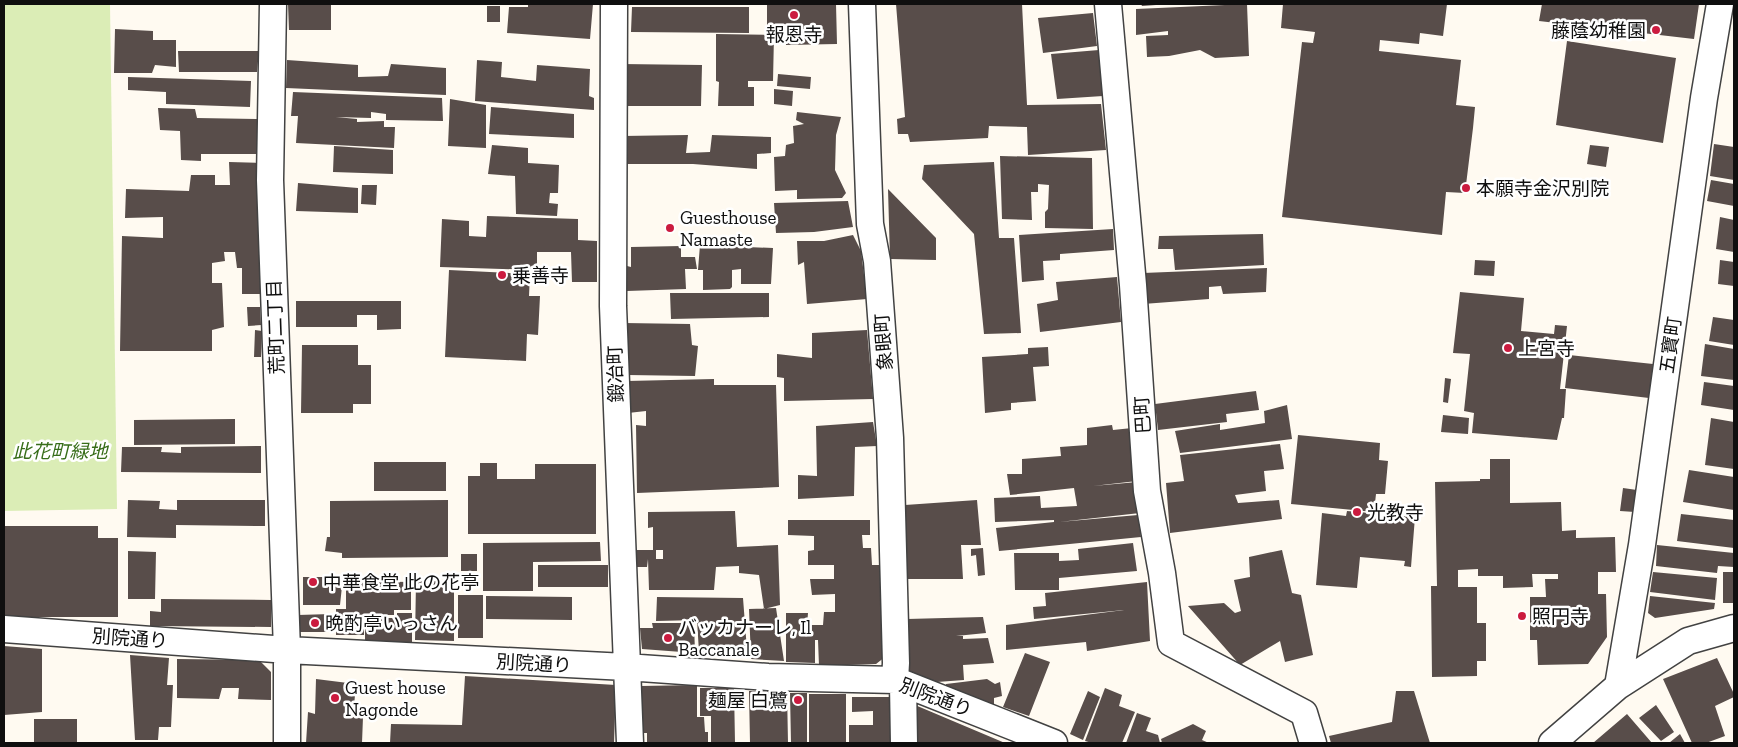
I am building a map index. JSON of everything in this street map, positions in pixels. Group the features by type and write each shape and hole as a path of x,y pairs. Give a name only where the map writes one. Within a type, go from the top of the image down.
{"street":[{"name":"荒町二丁目","path":"273,4 270,180 287,650 287,743"},
{"name":"鍛冶町","path":"614,4 612,306 630,743"},
{"name":"象眼町","path":"862,4 870,224 877,262 890,438 896,664 904,743"},
{"name":"巴町","path":"1108,4 1133,285 1147,491 1162,573 1171,643 1304,713 1313,743"},
{"name":"五寶町","path":"1618,686 1642,545 1704,98 1720,4"},
{"path":"1552,743 1618,686 1688,641 1734,628"},
{"name":"別院通り","path":"4,629 287,650 626,667 768,677 899,682 1054,743"}],"green space":[{"name":"此花町緑地","path":"4,4 110,4 117,509 4,511"}],"building":[{"path":"288,4 331,4 331,30 289,30"},
{"path":"528,4 593,4 590,39 507,33 509,7 528,7"},
{"name":"報恩寺","path":"767,4 836,4 837,44 786,45 786,26 767,26"},
{"path":"896,4 1022,4 1027,105 1101,104 1106,150 1028,155 1027,127 989,126 988,138 910,142 908,134 898,134 897,119 905,117"},
{"path":"1141,4 1156,4 1156,5 1142,6"},
{"path":"1247,4 1249,56 1215,58 1200,50 1169,56 1147,57 1146,36 1168,35 1168,31 1136,35 1136,9"},
{"path":"1283,4 1447,4 1443,36 1420,33 1419,44 1380,40 1379,51 1461,60 1456,105 1475,107 1473,128 1465,193 1446,192 1442,235 1282,217 1302,42 1313,43 1315,32 1281,28"},
{"name":"藤蔭幼稚園","path":"1542,4 1699,4 1694,39 1539,21"},
{"path":"487,6 500,6 500,22 487,22"},
{"path":"632,7 749,7 749,33 631,32"},
{"path":"1093,13 1097,46 1043,53 1038,18"},
{"path":"115,29 153,31 153,40 176,40 176,67 155,65 152,73 114,73"},
{"path":"716,34 774,35 773,81 748,81 748,87 754,87 754,106 718,106 719,82 716,81"},
{"path":"1567,41 1676,58 1663,143 1556,125"},
{"path":"1099,50 1103,96 1057,99 1051,54"},
{"path":"178,51 259,51 257,72 179,72"},
{"path":"287,60 358,65 358,77 388,76 391,64 446,68 446,95 286,88"},
{"path":"477,60 502,62 501,77 536,81 537,65 590,69 589,96 594,98 594,110 475,101"},
{"path":"621,64 702,65 701,106 624,106"},
{"path":"778,74 811,77 810,89 777,86"},
{"path":"128,77 251,81 250,107 166,104 166,92 128,90"},
{"path":"774,89 793,91 792,106 774,104"},
{"path":"293,92 442,98 443,121 386,120 386,114 371,112 371,118 336,117 357,119 357,122 384,121 384,127 395,127 394,148 296,143 298,116 291,116"},
{"path":"450,99 486,105 486,148 448,146"},
{"path":"491,107 574,114 574,138 489,134"},
{"path":"158,108 195,109 197,118 259,119 259,154 201,154 201,161 181,160 180,131 160,130"},
{"path":"797,112 841,117 836,135 835,170 846,193 842,198 797,199 797,190 775,191 774,157 785,156 786,145 794,143 793,126 804,124 796,120"},
{"path":"688,135 686,153 710,152 712,135 771,137 771,153 757,154 757,169 693,164 624,164 623,136"},
{"path":"1714,144 1734,147 1734,180 1710,176"},
{"path":"492,145 528,148 528,163 559,165 558,193 550,193 549,203 558,204 557,216 516,214 515,176 488,174"},
{"path":"1590,145 1609,147 1606,167 1587,164"},
{"path":"334,146 393,150 393,174 333,172"},
{"path":"1000,156 1092,158 1093,229 1045,228 1049,185 1038,184 1038,192 1031,192 1032,220 1002,219"},
{"path":"229,162 261,163 262,294 242,294 242,268 237,268 235,252 224,252 225,261 212,263 212,283 222,283 224,327 212,330 212,351 120,351 122,236 163,238 163,217 125,218 126,189 189,191 191,175 215,175 215,185 230,185"},
{"path":"994,162 999,238 1014,238 1021,333 984,334 974,234 922,179 924,165"},
{"path":"1711,180 1734,184 1734,206 1707,201"},
{"path":"298,183 358,188 358,213 296,211"},
{"path":"362,185 377,185 376,205 361,204"},
{"path":"888,189 936,238 936,260 890,259"},
{"path":"848,201 853,227 814,232 776,233 774,203"},
{"path":"487,216 578,219 578,240 597,241 597,282 572,282 571,252 537,252 537,270 440,267 442,219 469,221 469,236 486,237"},
{"path":"1720,217 1734,220 1734,252 1716,249"},
{"path":"1113,229 1114,250 1060,254 1060,260 1043,261 1044,280 1022,282 1019,235"},
{"path":"1263,234 1264,265 1175,270 1173,249 1158,249 1159,236"},
{"path":"853,235 861,251 867,299 807,304 804,262 798,265 797,241 824,241"},
{"path":"700,245 773,248 771,284 741,284 741,269 732,270 732,287 730,289 703,290 703,270 698,270"},
{"path":"681,246 681,257 695,257 697,269 685,269 686,289 627,291 627,266 631,267 631,247"},
{"path":"1475,260 1495,261 1494,276 1474,275"},
{"path":"1720,260 1734,262 1734,286 1718,284"},
{"path":"1267,268 1266,292 1223,294 1221,286 1209,287 1209,299 1143,304 1143,273"},
{"path":"449,270 530,274 529,296 540,296 538,335 527,334 526,361 445,357"},
{"path":"1117,277 1121,322 1040,332 1037,304 1058,300 1056,282"},
{"name":"上宮寺","path":"1460,292 1524,298 1521,331 1554,334 1555,325 1567,326 1560,389 1566,389 1564,418 1562,418 1557,440 1472,433 1474,413 1464,411 1470,354 1453,353"},
{"path":"670,293 769,293 769,317 671,319"},
{"path":"296,301 401,301 401,329 377,330 377,315 357,315 357,327 296,327"},
{"path":"247,307 260,307 261,325 248,326"},
{"path":"1713,317 1734,320 1734,345 1709,341"},
{"path":"624,323 690,324 692,345 698,346 695,376 628,375"},
{"path":"255,330 262,331 261,357 254,357"},
{"path":"867,330 873,399 784,401 784,378 777,377 777,354 812,358 812,333"},
{"path":"1705,344 1734,349 1734,380 1701,376"},
{"path":"302,345 358,345 358,365 371,365 371,404 353,404 353,413 301,413"},
{"path":"1048,347 1049,366 1033,367 1036,401 1011,403 1011,410 985,413 982,357 1028,354 1028,348"},
{"path":"1569,355 1653,364 1649,398 1565,388"},
{"path":"1445,378 1451,379 1448,403 1443,402"},
{"path":"714,379 714,385 776,385 779,487 637,493 636,425 646,426 646,411 628,413 627,381"},
{"path":"1704,382 1734,386 1734,410 1701,405"},
{"path":"1256,391 1259,410 1226,414 1227,422 1158,430 1155,404"},
{"path":"1287,405 1292,439 1180,453 1175,431 1220,424 1220,430 1265,423 1264,411"},
{"path":"1443,415 1469,418 1468,434 1441,432"},
{"path":"1711,418 1734,422 1734,469 1705,465"},
{"path":"235,419 235,444 134,445 134,420"},
{"path":"873,422 877,446 855,447 854,496 798,499 798,475 817,476 816,426"},
{"path":"1112,425 1113,430 1132,428 1137,481 1093,486 1137,482 1140,513 1059,522 1138,515 1141,537 999,551 996,528 1054,522 1054,520 995,522 994,498 1040,496 1041,508 1077,506 1074,488 1010,495 1007,474 1022,474 1022,459 1061,456 1060,447 1087,445 1087,428"},
{"path":"1298,435 1380,443 1379,460 1388,461 1385,494 1376,494 1374,512 1291,504"},
{"path":"1280,444 1284,469 1264,471 1266,491 1235,495 1238,503 1279,500 1282,519 1170,533 1166,483 1184,481 1180,455"},
{"path":"261,446 261,473 121,472 122,447 162,447 161,452 181,453 181,447"},
{"path":"1490,459 1510,459 1510,503 1561,502 1562,531 1576,530 1576,538 1615,537 1616,572 1598,572 1598,594 1606,594 1607,637 1588,664 1538,665 1537,640 1530,640 1530,597 1546,597 1545,579 1558,579 1558,574 1532,574 1533,587 1503,588 1503,576 1478,576 1478,569 1458,570 1458,587 1477,587 1477,623 1486,623 1486,661 1477,661 1477,676 1432,677 1431,586 1437,586 1435,482 1490,479"},
{"path":"374,462 446,462 446,491 374,491"},
{"path":"480,463 497,463 497,479 535,479 535,464 596,464 596,534 468,534 468,476 480,476"},
{"path":"1689,470 1734,477 1734,510 1683,502"},
{"path":"1623,488 1637,490 1635,512 1620,511"},
{"path":"128,500 160,501 159,509 177,510 177,500 265,500 265,526 176,525 176,538 127,537"},
{"path":"448,500 448,557 342,558 342,553 325,551 327,537 330,537 330,501"},
{"path":"977,500 981,545 961,545 963,579 907,579 905,505"},
{"path":"735,511 737,547 778,545 780,605 764,609 759,575 739,573 739,566 716,567 714,590 649,590 648,559 647,567 636,567 635,550 653,550 653,527 648,528 648,512","holes":["656,550 663,550 663,559 656,559"]},
{"path":"1347,511 1415,517 1411,567 1404,566 1405,561 1360,557 1357,588 1316,585 1322,513 1346,516"},
{"path":"1681,514 1734,520 1734,548 1677,541"},
{"path":"788,520 870,520 870,535 862,535 863,548 871,548 872,565 881,565 885,657 876,664 819,666 818,640 815,640 815,663 786,662 786,613 808,613 807,625 823,625 824,612 835,612 835,594 812,595 810,579 834,579 834,565 808,565 808,551 814,550 814,536 788,535"},
{"path":"4,526 98,526 98,538 118,538 118,617 4,617"},
{"path":"600,542 601,561 533,562 533,591 483,591 483,543"},
{"path":"1133,543 1137,571 1059,578 1059,590 1015,590 1014,553 1059,553 1059,561 1079,560 1078,549"},
{"path":"1657,545 1734,553 1734,567 1718,566 1717,573 1656,566"},
{"path":"983,548 985,575 978,576 976,555 971,556 971,549"},
{"path":"1282,550 1292,593 1301,595 1313,655 1285,662 1280,641 1240,665 1188,606 1224,603 1235,613 1241,611 1234,580 1250,577 1249,557"},
{"path":"128,551 156,552 155,599 128,599"},
{"path":"461,554 477,554 477,571 461,571"},
{"path":"538,565 608,565 608,587 538,587"},
{"path":"1653,572 1717,578 1715,600 1650,592"},
{"path":"1723,572 1734,572 1734,603 1723,603"},
{"path":"303,577 343,577 340,605 303,605"},
{"path":"346,581 411,582 411,610 394,610 394,615 364,615 364,635 336,635 336,609 346,609"},
{"path":"416,581 454,581 454,641 415,640"},
{"path":"1147,582 1150,641 1087,651 1086,642 1006,650 1006,625 1124,610 1034,619 1033,607 1046,606 1045,593"},
{"path":"458,595 483,595 483,638 458,638"},
{"path":"486,596 572,597 572,620 486,619"},
{"path":"1650,596 1715,603 1714,609 1655,618 1648,613"},
{"path":"657,597 743,598 747,650 699,652 697,620 656,621"},
{"path":"161,599 271,600 271,627 150,626 150,611 161,612"},
{"path":"776,608 784,661 751,659 749,609"},
{"path":"397,613 412,613 412,645 365,644 365,618 397,618"},
{"name":"晩酌亭いっさん","path":"331,614 331,632 298,632 298,615"},
{"path":"983,617 986,633 956,636 963,636 963,639 988,638 994,663 963,665 964,680 937,682 909,671 907,619"},
{"name":"バッカナーレ, Il Baccanale","path":"652,623 694,623 695,653 642,649 640,628 653,628"},
{"path":"4,646 42,649 42,712 4,715"},
{"path":"1025,653 1050,662 1029,716 1003,707"},
{"path":"130,655 169,658 167,685 173,685 171,727 159,727 158,740 135,740"},
{"path":"1717,658 1734,694 1734,697 1715,706 1725,736 1706,743 1692,743 1663,679"},
{"path":"177,659 259,660 271,672 271,700 238,699 239,688 222,688 219,699 177,698"},
{"path":"465,676 616,685 614,743 390,743 391,724 462,725"},
{"name":"Guest house Nagonde","path":"316,679 356,684 353,717 363,717 362,743 306,743 308,712 315,714"},
{"path":"987,679 995,684 1000,682 1002,696 994,698 994,706 946,686 946,684"},
{"path":"697,685 697,717 704,717 705,732 708,732 708,743 647,743 647,733 642,733 641,686"},
{"path":"700,688 734,688 735,743 711,743 711,716 700,716"},
{"path":"1105,688 1122,695 1119,706 1135,712 1122,743 1092,743 1085,741"},
{"path":"749,691 787,691 788,743 750,743"},
{"path":"1088,691 1100,697 1083,740 1070,734"},
{"path":"1396,691 1414,691 1430,743 1331,743 1329,736 1392,722"},
{"path":"790,693 807,693 807,743 791,743"},
{"path":"809,694 846,694 846,743 809,743"},
{"path":"852,697 892,697 895,743 849,743 849,725 873,725 873,711 852,712"},
{"path":"915,705 1005,743 918,743"},
{"path":"1656,705 1674,732 1661,741 1639,718"},
{"path":"1137,713 1151,718 1146,731 1158,735 1160,743 1126,743"},
{"path":"1627,714 1652,743 1593,743"},
{"path":"34,719 77,719 77,743 34,743"},
{"path":"1193,724 1206,731 1202,740 1209,743 1162,743 1161,739"},
{"path":"1680,734 1685,743 1669,743"}],"place":[{"name":"報恩寺","path":"794,15"},
{"name":"藤蔭幼稚園","path":"1656,30"},
{"name":"本願寺金沢別院","path":"1466,188"},
{"name":"Guesthouse Namaste","path":"670,228"},
{"name":"乗善寺","path":"502,275"},
{"name":"上宮寺","path":"1508,348"},
{"name":"光教寺","path":"1357,512"},
{"name":"中華食堂 此の花亭","path":"313,582"},
{"name":"照円寺","path":"1522,616"},
{"name":"晩酌亭いっさん","path":"315,623"},
{"name":"バッカナーレ, Il Baccanale","path":"668,638"},
{"name":"Guest house Nagonde","path":"335,698"},
{"name":"麺屋 白鷺","path":"798,700"}]}
